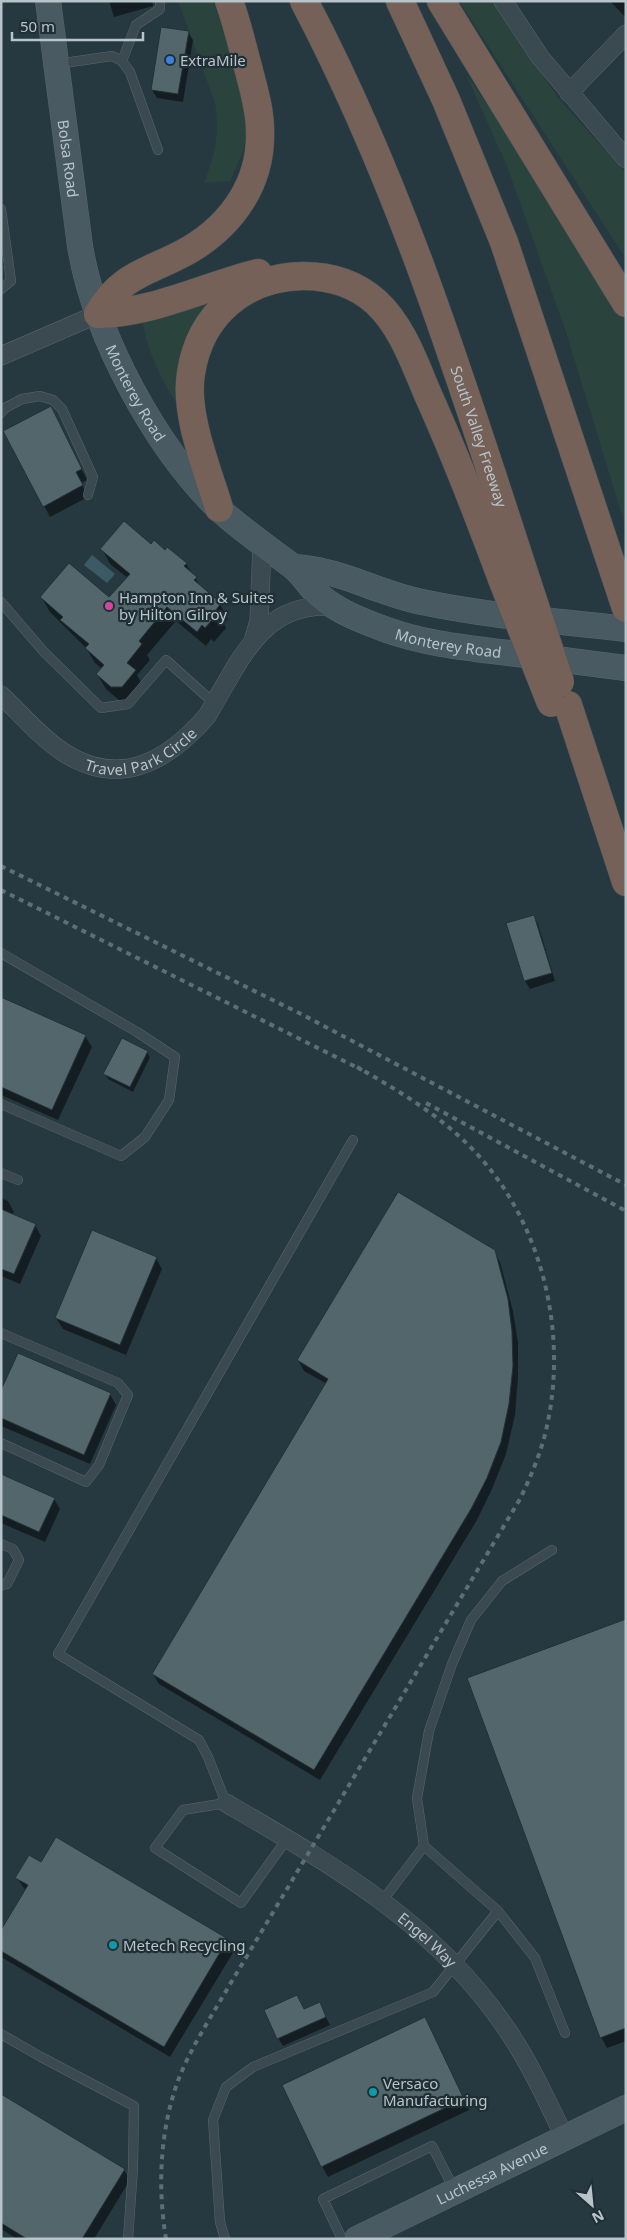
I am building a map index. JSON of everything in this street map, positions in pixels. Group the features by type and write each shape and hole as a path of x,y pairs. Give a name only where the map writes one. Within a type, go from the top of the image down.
{"highway":[{"path":"98,314 113,292 122,284 142,272 188,251 212,234 239,205 252,180 260,146 258,113 229,1"},
{"name":"South Valley Freeway","path":"304,1 359,114 415,247 443,326 515,580 626,882"},
{"path":"400,1 446,100 504,242 623,601"},
{"path":"441,1 626,303"},
{"path":"98,314 113,314 147,307 239,278 275,270 311,271 357,289 375,301 398,330 461,471 515,580"},
{"path":"219,508 196,429 190,396 192,368 204,333 226,305 254,286 277,278 299,276 321,276 340,281"}],"main road":[{"name":"Bolsa Road","path":"48,1 82,260 98,314"},
{"name":"Monterey Road","path":"98,314 134,392 156,432 186,472 219,508 262,545 294,567 304,582 320,597 335,607 386,629 423,640 460,647 626,668"},
{"name":"Monterey Road","path":"294,567 331,572 383,592 431,604 626,629"},
{"name":"Luchessa Avenue","path":"357,2239 565,2138 623,2113"}],"street":[{"path":"503,1 540,57 626,159"},
{"path":"569,93 626,34"},
{"path":"1,356 98,314"},
{"name":"Travel Park Circle","path":"1,695 42,735 64,752 86,764 113,769 136,767 159,759 179,746 207,716 254,638 259,621 262,545"},
{"name":"Travel Park Circle","path":"254,638 271,623 295,610 312,606 335,607"},
{"name":"Engel Way","path":"226,1803 288,1839 383,1900 432,1940 455,1964 508,2030 536,2077 565,2138"}],"lane":[{"path":"122,61 136,26 160,9 160,1"},
{"path":"56,64 112,56 122,61 130,72 158,150"},
{"path":"1,209 11,281 1,289"},
{"path":"1,412 22,399 40,396 53,400 62,410 93,477 88,495"},
{"path":"1,602 44,652 101,708 128,704 166,660 215,704"},
{"path":"1,954 136,1032 175,1057 169,1100 145,1137 121,1156 1,1104"},
{"path":"288,1839 241,1903 155,1848 183,1810 226,1803 208,1757 199,1740 58,1654 352,1140"},
{"path":"1,1173 18,1180"},
{"path":"1,1333 118,1382 128,1395 99,1465 86,1482 1,1443"},
{"path":"1,1544 13,1549 19,1560 7,1584 1,1585"},
{"path":"552,1550 502,1581 471,1620 452,1664 429,1731 417,1798 424,1846 498,1911 535,1958 565,2033"},
{"path":"383,1900 424,1846"},
{"path":"225,2239 220,2222 213,2120 226,2087 253,2067 433,1992 498,1911"},
{"path":"1,2034 134,2106 133,2168 128,2239"},
{"path":"342,2239 323,2199 432,2146 456,2191"}],"green space":[{"path":"178,1 213,1 240,83 247,117 247,131 243,151 230,181 204,183 216,144 215,103"},
{"path":"459,1 492,1 558,98 626,173 626,259"},
{"path":"466,74 560,209 626,318 626,528 566,332 508,169"},
{"path":"222,295 179,407 166,387 156,366 142,321"}],"water":[{"path":"92,555 115,574 107,583 84,565"}],"building":[{"name":"ExtraMile","path":"161,27 189,31 178,94 151,90"},
{"path":"51,406 82,469 76,472 83,485 43,507 3,431"},
{"name":"Hampton Inn & Suites by Hilton Gilroy","path":"124,521 151,544 154,540 165,550 167,547 187,563 184,566 197,577 194,580 221,603 216,610 219,612 205,628 202,625 197,632 167,607 139,641 142,644 127,663 136,670 122,687 111,687 96,674 104,665 85,648 89,644 60,620 63,617 40,597 69,563 109,597 130,574 100,549"},
{"path":"534,915 552,973 524,981 506,923"},
{"path":"1,997 86,1035 52,1110 1,1087"},
{"path":"122,1038 148,1051 130,1087 103,1074"},
{"path":"398,1192 495,1250 508,1299 512,1331 513,1366 509,1404 501,1442 487,1478 471,1509 314,1770 152,1674 328,1379 297,1360"},
{"path":"1,1209 36,1224 14,1274 1,1269"},
{"path":"92,1230 157,1257 120,1345 55,1318"},
{"path":"18,1353 111,1393 84,1455 1,1418 1,1390"},
{"path":"1,1474 55,1498 39,1532 1,1515"},
{"path":"626,1619 626,2028 600,2038 467,1678"},
{"name":"Metech Recycling","path":"56,1837 228,1939 164,2047 1,1951 1,1930 28,1885 15,1878 29,1855 41,1862"},
{"path":"297,1995 304,2009 320,2002 326,2017 277,2039 264,2010"},
{"name":"Versaco Manufacturing","path":"425,2017 464,2099 321,2167 282,2085"},
{"path":"1,2094 125,2169 82,2239 27,2239 1,2223"}],"railway":[{"path":"1,866 301,1014 626,1185"},
{"path":"1,890 362,1070"},
{"path":"166,2239 163,2218 162,2155 174,2093 186,2062 210,2018 520,1499 537,1461 548,1421 553,1386 554,1350 551,1314 544,1278 532,1244 517,1211 499,1181 463,1140 435,1116 357,1067"},
{"path":"426,1103 626,1211"}],"place":[{"name":"ExtraMile","path":"170,60"},
{"name":"Hampton Inn & Suites by Hilton Gilroy","path":"109,606"},
{"name":"Metech Recycling","path":"113,1945"},
{"name":"Versaco Manufacturing","path":"373,2092"}]}
